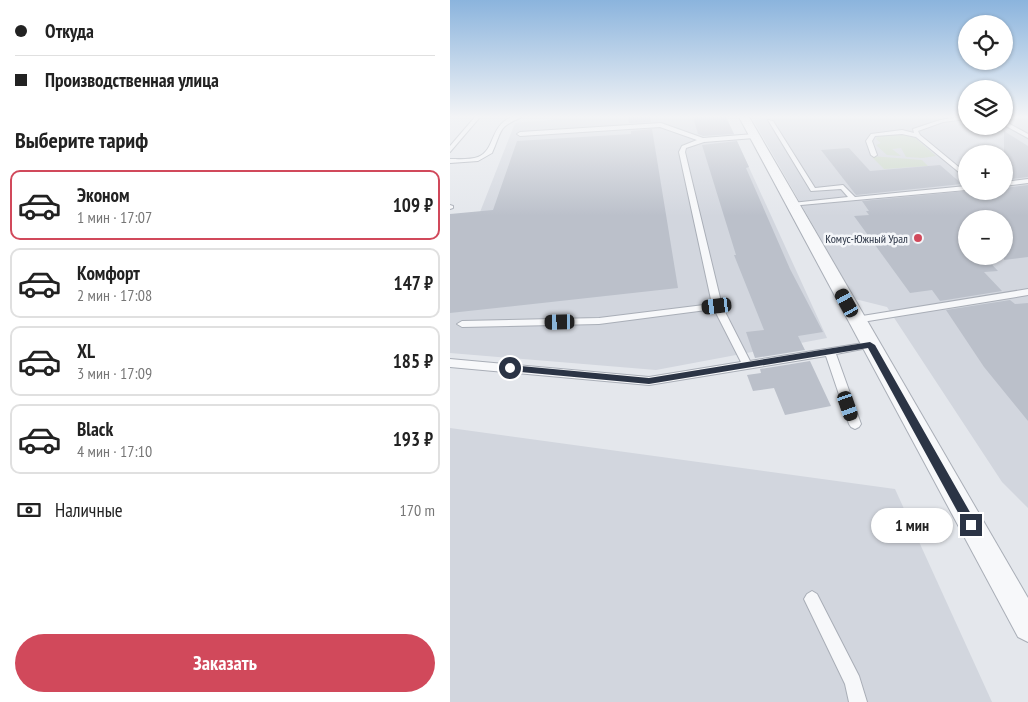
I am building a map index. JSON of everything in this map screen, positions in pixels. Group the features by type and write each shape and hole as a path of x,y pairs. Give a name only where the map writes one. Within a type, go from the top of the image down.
{"street":[{"path":"762,150 1028,627"}],"lane":[{"path":"450,161 478,159 491,150"},
{"path":"684,150 682,152 717,306 747,366"},
{"path":"788,150 813,190 843,187 853,198"},
{"path":"872,150 874,155"},
{"path":"935,150 958,169"},
{"path":"1013,183 1028,182"},
{"path":"792,204 958,189"},
{"path":"856,320 1028,292"},
{"path":"462,324 599,321 717,306"},
{"path":"450,363 649,381 870,345"},
{"path":"830,352 855,424"},
{"path":"812,599 853,682 858,702"}],"shaded area":[{"path":"504,150 741,150 827,338 656,370 450,353 450,281 460,263"},
{"path":"770,150 958,150 958,200 1013,200 1013,150 1028,150 1028,508 1002,482 887,307 855,299"},
{"path":"450,428 895,489 992,702 450,702"}],"green space":[{"path":"881,150 893,150 901,156 887,155"},
{"path":"902,150 929,150 936,156 922,158 906,157"},
{"path":"871,156 922,160 928,166 884,169"}],"building":[{"path":"514,150 655,150 678,288 450,313 450,214 493,210"},
{"path":"703,150 741,150 749,167 746,168 790,269 823,332 798,336 805,350 755,358 746,332 764,330 734,255 736,255"},
{"path":"821,150 851,150 870,171 940,165 958,181 958,184 856,195"},
{"path":"1013,150 1028,150 1028,177 1013,179"},
{"name":"Комус-Южный Урал","path":"1028,185 1028,257 1013,259 1013,210 958,210 958,265 992,265 998,271 984,272 1002,291 940,301 932,290 910,293 854,216 869,215 866,211 869,211 862,201 958,192 958,200 1013,200 1013,187"},
{"path":"1010,300 1015,304 1028,303 1028,421 984,367 946,310"},
{"path":"810,361 831,406 785,415 774,388 753,391 747,375 761,373 760,369"}],"place":[{"name":"Комус-Южный Урал","path":"918,238"}],"route":[{"path":"510,368 649,381 870,345 971,525"}]}
